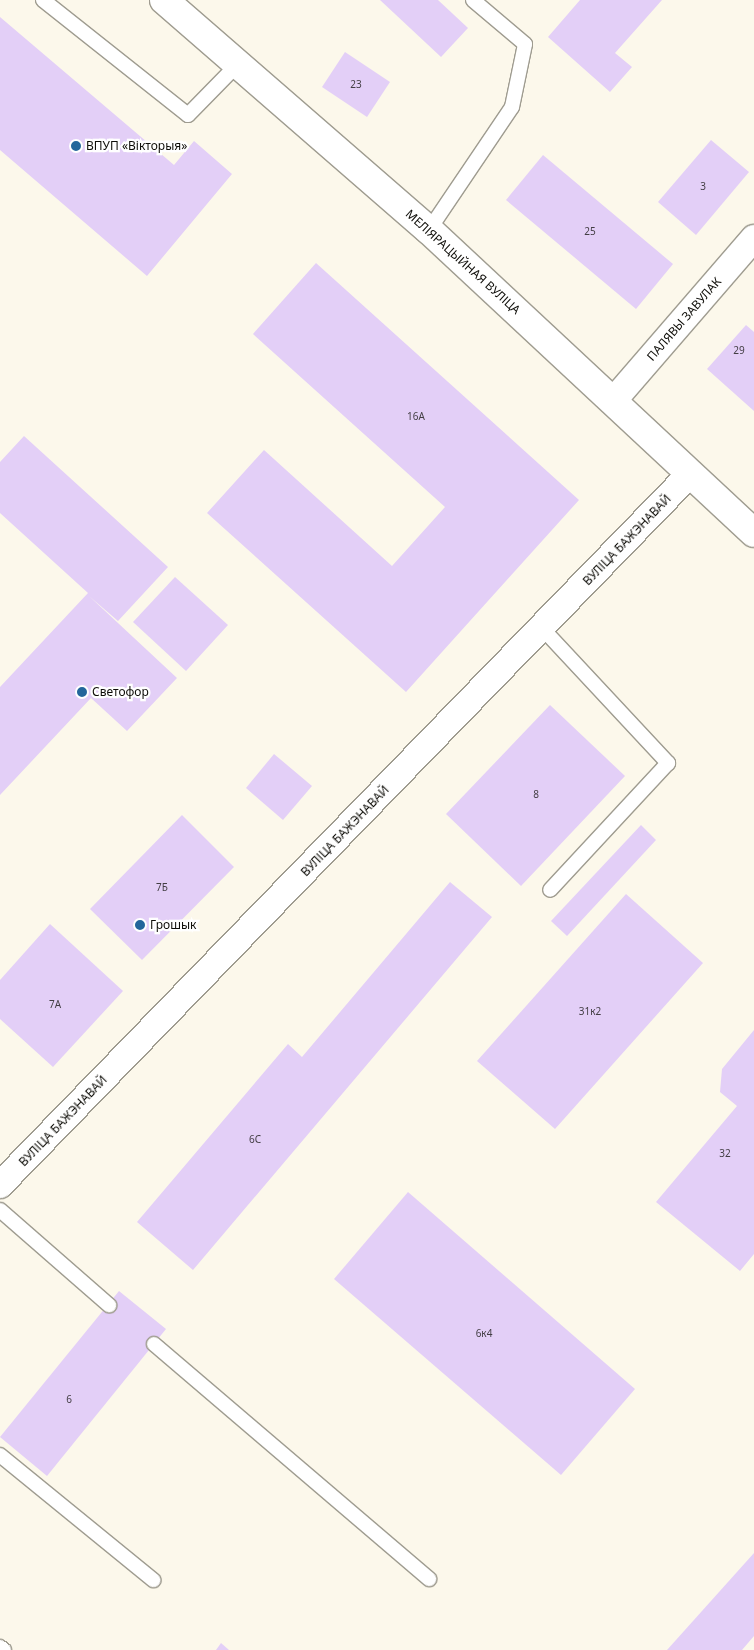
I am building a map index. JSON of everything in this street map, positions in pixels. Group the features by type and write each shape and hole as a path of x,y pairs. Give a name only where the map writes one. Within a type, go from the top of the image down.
{"street":[{"name":"МЕЛІЯРАЦЫЙНАЯ ВУЛІЦА","path":"164,0 429,230 614,400 689,475 754,532"},
{"name":"ПАЛЯВЫ ЗАВУЛАК","path":"614,400 754,238"},
{"name":"ВУЛІЦА БАЖЭНАВАЙ","path":"0,1186 689,475"}],"lane":[{"path":"43,0 188,115 238,64"},
{"path":"429,230 512,107 525,44 473,0"},
{"path":"542,628 668,763 550,890"},
{"path":"0,1210 109,1305"},
{"path":"154,1344 429,1579"},
{"path":"0,1455 153,1580"},
{"path":"0,1647 4,1650"}],"building":[{"path":"380,0 438,0 468,28 441,57"},
{"path":"580,0 662,0 615,53 632,67 610,92 548,37"},
{"name":"ВПУП «Вікторыя»","path":"0,17 174,165 194,141 232,174 147,276 0,150"},
{"path":"345,52 390,82 367,117 322,87"},
{"path":"711,140 749,172 696,235 658,202"},
{"path":"543,155 673,264 636,309 506,200"},
{"path":"316,263 579,500 406,692 207,513 264,450 392,566 445,507 253,334"},
{"path":"746,325 754,332 754,411 707,369"},
{"path":"24,436 168,567 118,621 89,596 177,678 127,731 91,698 0,795 0,687 88,593 0,513 0,462"},
{"path":"175,577 228,625 186,671 133,622"},
{"path":"550,705 625,776 521,886 446,814"},
{"path":"274,754 312,786 283,820 246,788"},
{"path":"182,815 234,867 142,960 90,909"},
{"path":"641,825 656,840 567,936 551,921"},
{"path":"450,882 492,917 193,1270 137,1222 288,1044 302,1057"},
{"path":"626,894 703,963 555,1129 477,1061"},
{"path":"50,924 123,991 53,1067 0,1019 0,980"},
{"path":"754,1030 754,1254 740,1271 656,1202 737,1106 720,1092 722,1069"},
{"path":"408,1192 635,1389 561,1475 334,1279"},
{"path":"119,1291 166,1329 47,1476 0,1437"},
{"path":"754,1553 754,1636 742,1650 667,1650"},
{"path":"221,1643 229,1650 216,1650"}],"place":[{"name":"ВПУП «Вікторыя»","path":"76,146"},
{"name":"Светофор","path":"82,692"},
{"name":"Грошык","path":"140,925"}]}
